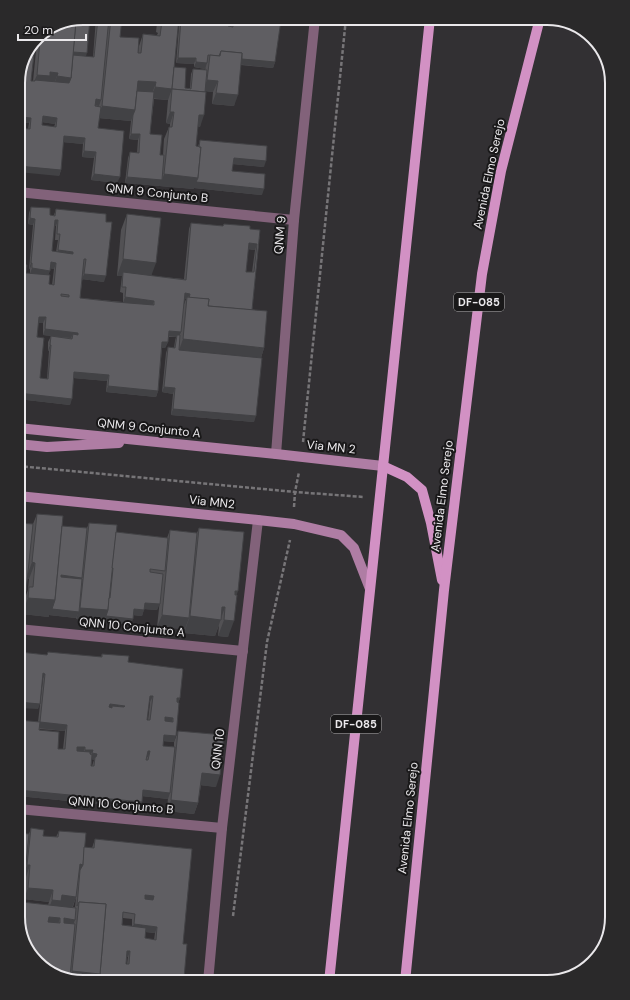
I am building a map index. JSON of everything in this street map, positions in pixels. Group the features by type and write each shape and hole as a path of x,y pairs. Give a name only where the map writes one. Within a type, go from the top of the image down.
{"main road":[{"name":"DF-085","path":"330,975 429,25"},
{"name":"Avenida Elmo Serejo","path":"406,975 444,590 482,274 501,171 538,25"},
{"name":"QNM 9 Conjunto A","path":"25,429 276,454"},
{"path":"25,445 46,447 151,441"},
{"name":"Via MN 2","path":"276,454 383,466"},
{"path":"383,466 407,477 422,490 431,523 444,590"},
{"name":"Via MN2","path":"25,497 294,524 341,535 354,548 370,589"}],"street":[{"name":"QNM 9","path":"276,454 294,220 314,25"},
{"name":"QNM 9 Conjunto B","path":"25,193 294,220"},
{"name":"QNN 10","path":"209,975 222,828 258,520"},
{"name":"QNN 10 Conjunto A","path":"25,630 243,652"},
{"name":"QNN 10 Conjunto B","path":"25,810 222,828"}],"path":[{"path":"232,919 267,642 294,524 295,492 301,457 345,25"},
{"path":"25,467 295,492 380,498"}],"building":[{"path":"89,25 87,53 73,52 76,26"},
{"path":"97,25 108,25 101,100 96,99 95,106 101,107 98,128 124,131 120,177 94,174 96,152 84,151 85,138 64,136 61,170 25,167 25,129 30,129 31,118 25,117 25,79 29,61 34,53 31,81 35,80 69,83 71,78 73,55 94,57","holes":["43,116 57,118 56,127 42,125"]},
{"path":"110,25 121,25 120,37 139,38 138,53 141,53 143,34 160,36 161,25 178,25 172,89 155,87 156,82 138,81 135,110 102,106"},
{"path":"181,25 228,25 233,27 233,25 280,25 275,62 242,59 242,53 221,51 219,56 208,55 207,63 196,62 196,58 178,58"},
{"path":"76,26 71,78 57,76 58,73 50,72 50,76 37,75 40,45 42,42 61,29"},
{"path":"221,51 242,53 238,95 216,93 218,81 207,80 210,55 220,56"},
{"path":"174,67 186,68 185,88 191,89 193,69 207,70 205,92 172,89"},
{"path":"172,89 206,92 204,115 199,115 196,146 201,147 198,178 164,174 169,127 172,127 174,112 170,112"},
{"path":"137,91 154,92 150,134 162,135 160,155 164,155 162,180 127,177 130,152 139,153 140,134 131,134"},
{"path":"200,140 267,146 266,161 234,158 232,171 265,174 264,189 196,182 198,178 201,147 199,147"},
{"path":"31,207 50,208 50,215 55,216 56,209 106,214 106,222 112,222 106,276 84,274 86,259 84,259 80,298 154,305 154,301 125,297 126,287 122,287 123,272 186,280 191,223 223,226 224,224 250,226 250,229 260,230 252,310 208,306 209,299 189,298 190,294 185,293 181,332 169,331 168,342 162,342 158,391 108,386 109,375 74,372 72,399 25,394 25,265 27,265 26,273 50,275 49,284 54,285 56,263 51,262 50,271 32,268 31,263 35,219 30,218","holes":["55,220 58,220 57,234 60,234 58,250 73,252 73,254 52,251","249,243 257,244 254,272 246,272","61,294 69,295 69,297 61,296","39,317 46,317 45,329 78,333 78,335 73,334 72,339 51,336 48,379 40,378 44,338 37,337"]},
{"path":"127,214 161,218 156,263 123,259"},
{"path":"187,297 209,299 208,306 267,311 264,348 183,339"},
{"path":"177,335 180,335 179,350 262,358 256,416 173,409 175,388 164,387 168,347 175,348"},
{"path":"37,514 63,516 55,600 28,598 29,587 33,587 35,563 32,562"},
{"path":"25,523 33,524 25,591"},
{"path":"89,523 117,525 108,610 80,608"},
{"path":"62,526 87,528 82,578 61,575 61,577 82,579 79,612 52,609 55,600"},
{"path":"199,528 244,532 238,591 235,591 235,595 237,595 234,621 224,620 225,607 222,607 221,620 190,616"},
{"path":"170,530 197,533 189,618 162,615"},
{"path":"116,532 168,538 165,571 150,569 150,572 163,574 160,604 145,603 144,610 134,609 133,619 106,616 110,598"},
{"path":"48,652 102,657 102,654 129,656 128,662 183,669 180,698 177,698 177,702 179,703 176,736 164,735 163,746 175,747 170,793 143,790 142,802 25,791 25,721 40,722 45,674 43,673 40,704 25,703 25,653 47,655","holes":["150,696 153,696 150,720 147,720","110,704 125,706 112,706 112,708 109,707","165,717 173,718 173,722 165,721","40,722 67,725 65,749 58,749 59,732 39,730","77,747 85,747 85,750 93,750 92,753 97,754 95,757 94,766 91,766 92,755 90,752 77,751","148,751 150,751 148,760 146,760"]},
{"path":"178,731 224,735 220,775 202,773 198,803 171,800"},
{"path":"31,828 44,830 43,836 58,837 59,831 86,833 83,865 80,864 76,897 62,895 61,901 52,900 53,890 28,888 30,865 27,865"},
{"path":"25,834 29,834 25,873"},
{"path":"95,839 192,849 183,944 187,944 184,975 99,975 106,904 79,902 77,906 80,870 83,865 84,847 94,848","holes":["145,895 154,896 153,900 145,899","123,912 135,914 134,924 157,927 156,940 145,938 146,928 122,925","127,951 130,951 129,964 126,964"]},
{"path":"25,902 76,908 75,920 64,918 64,923 75,924 70,974 57,969 45,961 31,943 26,928","holes":["49,917 60,918 60,923 48,922"]},
{"path":"79,902 106,904 100,974 72,971"}]}
